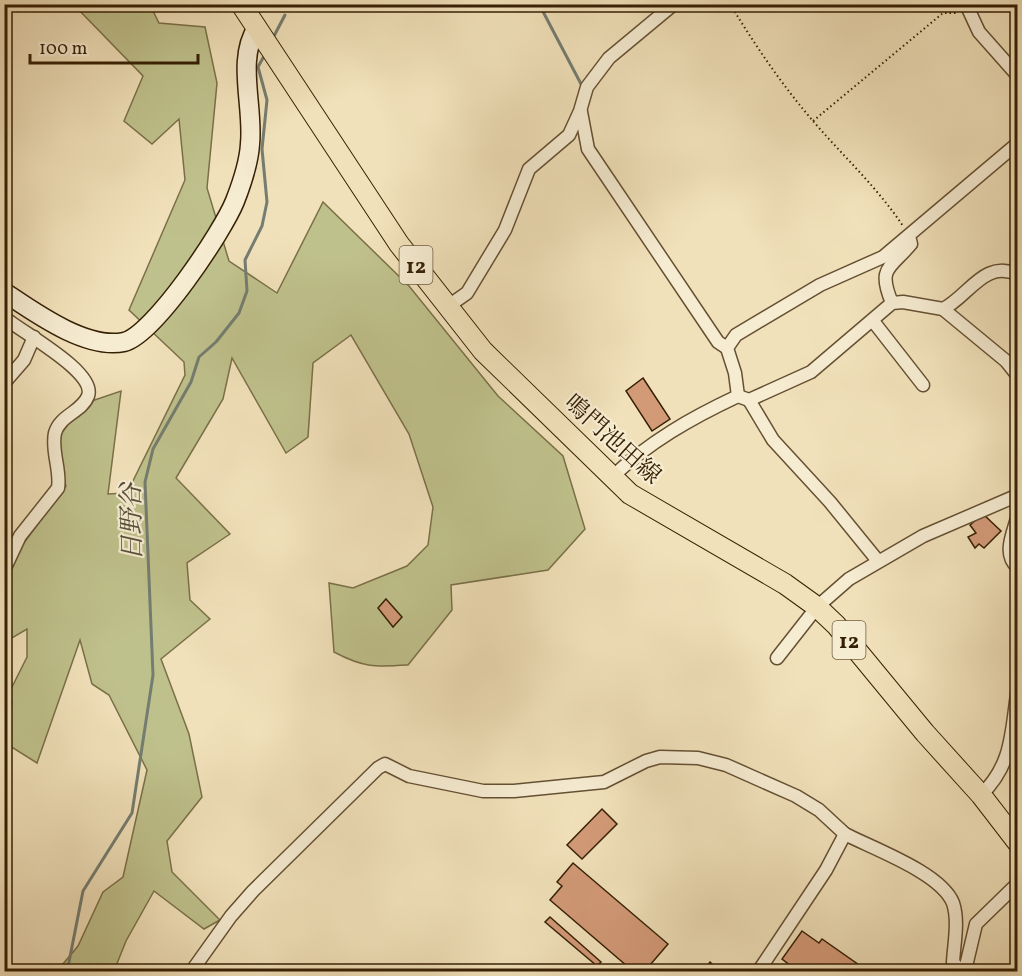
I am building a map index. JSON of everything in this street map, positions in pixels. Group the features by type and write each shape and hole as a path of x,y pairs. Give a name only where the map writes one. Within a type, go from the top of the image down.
{"main road":[{"name":"鳴門池田線","path":"242,5 399,244 483,351 611,478 659,512 785,584 817,607 836,625 925,733 981,795 1017,843"}],"street":[{"path":"447,307 467,293 506,230 528,168 569,135 580,111 586,87 609,58 674,4"},
{"path":"966,4 979,32 1017,76"},
{"path":"4,292 60,327 90,339 125,342 145,329 204,254 234,202 250,144 250,97 245,58 250,39 257,28"},
{"path":"580,111 588,149 718,342 727,348 743,398 773,440 830,502 878,561"},
{"path":"727,348 736,335 820,285 882,256 909,236 1017,142"},
{"path":"892,303 885,276 888,266 911,244 909,236"},
{"path":"944,309 988,273 1011,272 1017,275"},
{"path":"611,478 645,449 688,420 811,372 892,303 903,302 944,309 1005,361 1017,376"},
{"path":"4,317 80,372 89,385 89,394 83,404 62,420 56,431 58,488 20,536 4,570"},
{"path":"873,321 923,385"},
{"path":"4,383 24,360 34,337"},
{"path":"777,658 817,607 840,586 878,561 923,537 1017,496"},
{"path":"1017,515 1009,552 1010,560 1017,568"},
{"path":"981,795 1005,764 1015,729 1017,688"},
{"path":"191,972 231,916 253,891 378,768 385,764 409,776 483,791 514,791 604,782 646,761 660,757 698,758 726,765 796,796 819,810 845,834 917,871 947,891 953,904 956,920 953,962 960,971 966,966 976,924 1017,883"},
{"path":"758,972 826,870 845,834"},
{"path":"1013,972 1017,967"}],"path":[{"path":"730,4 782,81 813,121 859,170 909,236"},
{"path":"813,121 943,13 951,11 971,17"}],"green space":[{"path":"74,5 150,5 159,23 205,27 217,83 207,188 229,261 277,293 323,202 409,286 498,396 563,456 585,529 548,570 451,585 452,610 408,665 362,664 344,657 334,652 329,583 353,588 407,566 428,545 433,507 409,434 351,335 313,363 308,437 286,453 232,358 223,399 176,478 230,534 187,563 190,600 210,619 161,659 189,734 202,797 167,841 172,872 220,920 204,929 154,891 126,941 114,971 57,971 78,946 103,892 123,877 147,770 109,695 92,684 80,640 37,763 5,743 12,703 9,693 27,657 27,629 5,642 5,580 15,555 66,486 53,445 83,404 121,391 108,494 127,493 185,375 184,362 129,310 185,180 179,119 152,144 124,121 143,76"}],"building":[{"path":"643,378 670,419 652,431 626,391"},
{"path":"983,514 1001,531 984,548 979,544 975,548 968,537 976,533 970,525"},
{"path":"386,599 402,617 393,627 378,608"},
{"path":"602,809 617,824 582,859 567,845"},
{"path":"573,863 668,944 644,972 634,972 550,900 562,886 557,882"},
{"path":"550,917 601,962 597,966 545,922"},
{"path":"802,931 819,943 822,939 859,965 855,970 857,972 799,972 782,959"},
{"path":"710,962 721,972 693,972 697,967 703,971"}],"waterway":[{"path":"539,4 581,84"},
{"name":"日野谷","path":"274,36 285,15"},
{"name":"日野谷","path":"67,972 83,891 132,813 153,675 145,482 153,449 191,382 199,357 216,342 239,313 247,291 245,260 262,226 267,202 262,149 267,100 258,67 264,56"}]}
